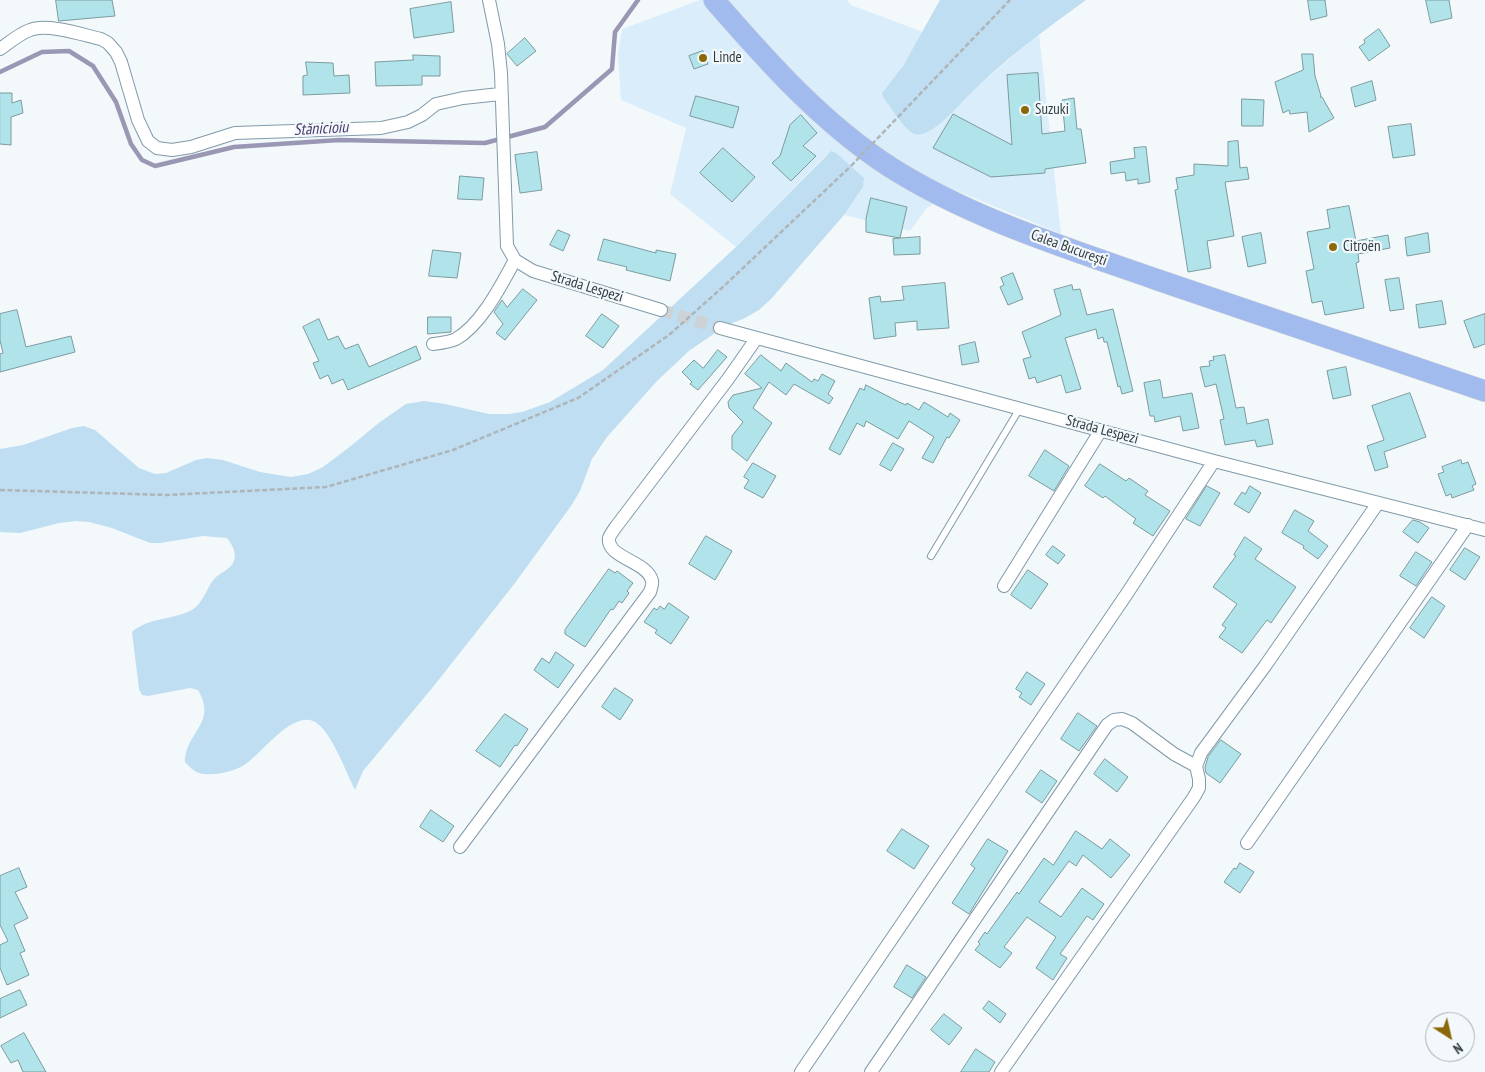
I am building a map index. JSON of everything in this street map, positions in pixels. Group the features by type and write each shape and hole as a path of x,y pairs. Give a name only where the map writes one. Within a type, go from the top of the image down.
{"highway":[{"name":"Calea București","path":"714,0 743,34 817,110 874,156 927,189 980,214 1061,246 1374,355 1485,391"}],"street":[{"path":"433,344 454,340 480,317 497,293 515,260 507,246 498,44 489,0"},
{"path":"0,49 32,28 51,28 101,39 108,43 116,52 138,120 148,141 158,148 172,150 191,147 235,133 381,128 408,122 422,115 436,104 463,98 500,94"},
{"name":"Strada Lespezi","path":"515,260 533,271 660,310"},
{"name":"Strada Lespezi","path":"720,328 1214,461 1485,530"},
{"path":"460,846 650,592 652,582 650,574 615,552 609,538 756,339"},
{"path":"1004,586 1101,430"},
{"path":"800,1072 1126,595 1214,461"},
{"path":"1001,1072 1194,797 1199,788 1196,766 1201,753 1265,666 1378,503"},
{"path":"1247,843 1468,525"},
{"path":"871,1072 1107,725 1114,720 1122,719 1132,723 1174,754 1196,766"}],"lane":[{"path":"931,556 1020,408"}],"path":[{"path":"0,490 167,495 326,486 453,450 578,398 669,335 724,286 850,166 1010,0"}],"shaded area":[{"path":"700,0 847,0 851,5 923,32 895,78 885,89 883,97 909,130 946,118 974,89 1039,34 1061,234 955,190 927,208 910,231 844,215 863,187 827,154 736,247 670,194 686,128 621,100 618,54 622,29"},
{"path":"940,0 1086,0 1010,58 935,127 928,132 915,134 902,123 882,93 903,66"},
{"path":"831,151 836,153 864,178 863,187 844,215 771,299 759,310 727,325 690,350 657,381 607,437 592,459 580,491 571,506 515,583 433,687 363,771 355,790 329,737 318,724 309,720 290,725 240,768 215,774 198,772 185,762 186,752 203,720 203,702 198,690 190,688 148,696 142,695 139,689 132,632 145,624 183,614 198,605 215,578 233,563 235,553 227,538 203,536 150,543 112,528 76,521 59,523 20,533 0,532 0,449 23,445 72,428 84,426 95,430 139,468 155,474 166,473 196,460 207,458 223,460 260,472 291,477 308,474 323,467 406,404 424,401 489,414 509,414 522,412 550,402 603,370 736,247"}],"building":[{"path":"56,0 112,0 115,16 59,21"},
{"path":"1308,0 1325,0 1327,16 1311,20"},
{"path":"1426,0 1449,0 1452,18 1431,23"},
{"path":"451,2 454,32 414,38 410,9"},
{"path":"1379,29 1390,46 1369,61 1359,47 1365,43 1364,40"},
{"path":"525,38 536,51 517,66 507,54"},
{"name":"Linde","path":"703,51 708,64 694,69 689,56"},
{"path":"1302,54 1313,54 1315,76 1320,97 1322,97 1334,118 1309,132 1307,112 1290,114 1289,110 1283,113 1275,82 1303,70"},
{"path":"413,55 440,56 440,76 422,76 422,85 376,86 375,62 413,60"},
{"path":"306,62 333,63 334,76 349,75 350,93 303,95 303,76 307,75"},
{"path":"1038,73 1042,134 1065,131 1062,100 1074,98 1077,129 1081,129 1086,163 1045,169 1045,173 991,177 933,148 953,114 1012,145 1007,75"},
{"path":"1372,81 1376,100 1355,107 1351,88"},
{"path":"0,93 12,93 12,103 21,100 23,113 11,117 11,145 0,144"},
{"path":"696,96 739,107 733,128 690,116"},
{"path":"1242,99 1264,100 1263,126 1242,126"},
{"path":"801,115 817,133 803,146 816,156 791,181 772,163 780,156 790,125"},
{"path":"1411,124 1415,155 1393,158 1388,127"},
{"path":"1238,141 1240,168 1247,167 1249,179 1225,182 1234,236 1207,241 1211,268 1188,272 1175,190 1178,189 1176,178 1194,175 1194,164 1228,166 1228,142"},
{"path":"1146,147 1150,182 1138,184 1138,179 1126,181 1125,172 1111,174 1110,162 1135,158 1134,148"},
{"path":"723,148 755,177 732,202 700,173"},
{"path":"537,152 542,190 520,193 515,155"},
{"path":"460,176 484,178 482,200 458,199"},
{"path":"871,198 907,207 900,238 866,232 866,219"},
{"name":"Citroën","path":"1349,206 1356,241 1388,235 1390,248 1358,254 1359,262 1356,263 1364,308 1325,315 1322,301 1312,303 1306,271 1314,269 1307,232 1330,228 1327,210"},
{"path":"558,230 570,235 563,251 550,245"},
{"path":"1261,233 1266,263 1248,267 1242,237"},
{"path":"1428,233 1430,252 1407,256 1405,238"},
{"path":"920,237 920,254 894,255 893,239"},
{"path":"604,239 656,253 656,250 676,254 670,281 626,270 627,267 598,260"},
{"path":"433,250 461,253 457,278 429,276"},
{"path":"1013,273 1023,299 1008,305 1000,287 1004,285 1001,278"},
{"path":"1399,278 1404,309 1390,311 1385,280"},
{"path":"945,283 949,328 917,330 917,321 895,323 896,336 874,339 869,298 880,296 881,302 904,300 902,287"},
{"path":"1072,285 1073,290 1080,289 1087,315 1113,309 1133,391 1122,394 1120,386 1118,387 1107,342 1104,342 1103,337 1098,339 1096,329 1065,338 1081,389 1066,393 1061,375 1037,383 1035,377 1029,379 1023,359 1031,357 1022,332 1061,315 1054,290"},
{"path":"523,289 537,300 505,340 496,333 503,324 494,312 502,300 507,307"},
{"path":"1442,301 1446,324 1419,328 1416,305"},
{"path":"17,310 26,347 71,336 75,352 0,372 0,354 3,353 0,340 0,314"},
{"path":"602,314 619,326 603,348 586,336"},
{"path":"1485,314 1485,344 1474,348 1464,321"},
{"path":"428,317 451,317 451,332 428,334"},
{"path":"319,319 328,340 338,336 345,349 358,344 369,367 416,346 421,359 348,390 343,379 332,384 328,375 320,379 313,363 319,361 303,327"},
{"path":"975,342 979,362 962,365 959,346"},
{"path":"718,350 727,357 698,390 690,384 692,382 682,372 694,360 703,368"},
{"path":"761,355 781,371 786,363 812,382 814,379 818,381 822,374 835,381 828,394 833,398 829,404 794,384 786,395 769,382 753,408 772,423 747,461 732,449 732,436 743,422 729,408 728,402 733,395 762,388 745,374"},
{"path":"1225,355 1236,408 1244,407 1247,424 1268,419 1273,444 1257,447 1255,440 1225,445 1220,420 1224,419 1216,384 1205,387 1200,367 1210,366 1209,361 1214,360 1213,357"},
{"path":"1346,367 1351,395 1333,399 1327,371"},
{"path":"1160,380 1163,398 1192,393 1199,428 1183,431 1180,416 1155,422 1154,416 1150,416 1144,383"},
{"path":"866,385 919,410 924,402 948,417 950,413 960,420 949,438 947,437 933,463 922,458 934,437 909,421 898,439 866,421 864,427 857,423 840,455 829,449 860,388 864,390"},
{"path":"1410,393 1426,437 1384,452 1388,467 1375,471 1367,446 1384,440 1372,406"},
{"path":"893,443 904,449 891,471 880,465"},
{"path":"1045,450 1069,466 1054,491 1029,476"},
{"path":"1461,460 1462,464 1468,462 1476,484 1472,486 1474,490 1452,498 1451,494 1446,496 1438,474 1444,472 1442,467"},
{"path":"753,463 776,476 763,498 744,488 749,480 744,477"},
{"path":"1100,464 1126,481 1129,478 1148,491 1145,495 1170,511 1153,536 1133,523 1136,519 1105,496 1103,498 1085,486"},
{"path":"1207,486 1220,493 1200,526 1186,519"},
{"path":"1250,486 1261,493 1249,513 1234,504 1242,492 1245,494"},
{"path":"1295,510 1314,521 1308,531 1328,546 1318,559 1303,548 1304,546 1282,533"},
{"path":"1413,520 1429,528 1418,543 1403,532"},
{"path":"706,536 732,551 715,580 689,564"},
{"path":"1245,537 1262,549 1255,559 1296,587 1271,623 1267,620 1242,653 1219,637 1226,628 1222,625 1237,604 1213,587 1236,556 1234,555"},
{"path":"1053,546 1065,555 1058,564 1046,555"},
{"path":"1465,548 1480,557 1465,580 1450,570"},
{"path":"1416,552 1432,562 1416,586 1400,576"},
{"path":"609,569 615,573 617,571 633,583 622,603 619,601 613,610 611,609 585,647 565,634 565,630"},
{"path":"1028,570 1048,584 1031,609 1011,595"},
{"path":"1432,597 1445,606 1424,638 1410,628"},
{"path":"669,603 689,617 671,644 655,633 657,630 644,622 654,608 657,610 660,606 664,609"},
{"path":"556,652 574,665 558,688 534,670 542,658 549,663"},
{"path":"1027,672 1045,684 1031,705 1019,697 1022,693 1016,689"},
{"path":"615,688 633,700 620,720 602,707"},
{"path":"1078,713 1097,726 1079,751 1061,739"},
{"path":"505,714 528,729 500,767 476,751"},
{"path":"1221,740 1241,754 1220,783 1206,773 1205,767 1208,757"},
{"path":"1105,759 1128,777 1117,792 1094,774"},
{"path":"1041,770 1057,781 1042,803 1026,792"},
{"path":"431,810 454,826 443,842 420,827"},
{"path":"902,829 929,846 914,869 887,851"},
{"path":"1076,831 1102,849 1110,839 1130,855 1111,878 1083,855 1076,866 1069,861 1039,902 1061,917 1082,888 1104,904 1093,920 1087,916 1060,954 1067,958 1053,980 1036,968 1056,937 1027,917 1004,947 1012,953 1000,968 975,950 980,944 978,942 985,932 987,934 1017,892 1019,894 1044,858 1053,865"},
{"path":"988,839 1008,851 969,914 952,903 975,868 971,865"},
{"path":"1240,863 1254,872 1240,893 1224,882"},
{"path":"19,868 27,887 15,892 28,918 14,925 25,951 20,953 29,975 7,985 0,968 0,945 8,941 0,925 0,876"},
{"path":"907,965 926,977 912,998 894,987"},
{"path":"20,990 27,1005 0,1018 0,999"},
{"path":"989,1001 1006,1014 1000,1023 983,1009"},
{"path":"944,1014 962,1028 949,1045 931,1030"},
{"path":"24,1033 46,1072 23,1072 18,1060 11,1063 1,1046"},
{"path":"976,1049 995,1062 989,1072 961,1072"}],"waterway":[{"name":"Stănicioiu","path":"0,72 42,52 69,51 93,66 116,102 131,144 142,160 155,166 234,147 339,140 485,143 545,127 612,69 615,32 638,0"}],"tunnel":[{"path":"661,310 720,328"}],"place":[{"name":"Linde","path":"703,58"},
{"name":"Suzuki","path":"1025,110"},
{"name":"Citroën","path":"1333,247"}]}
